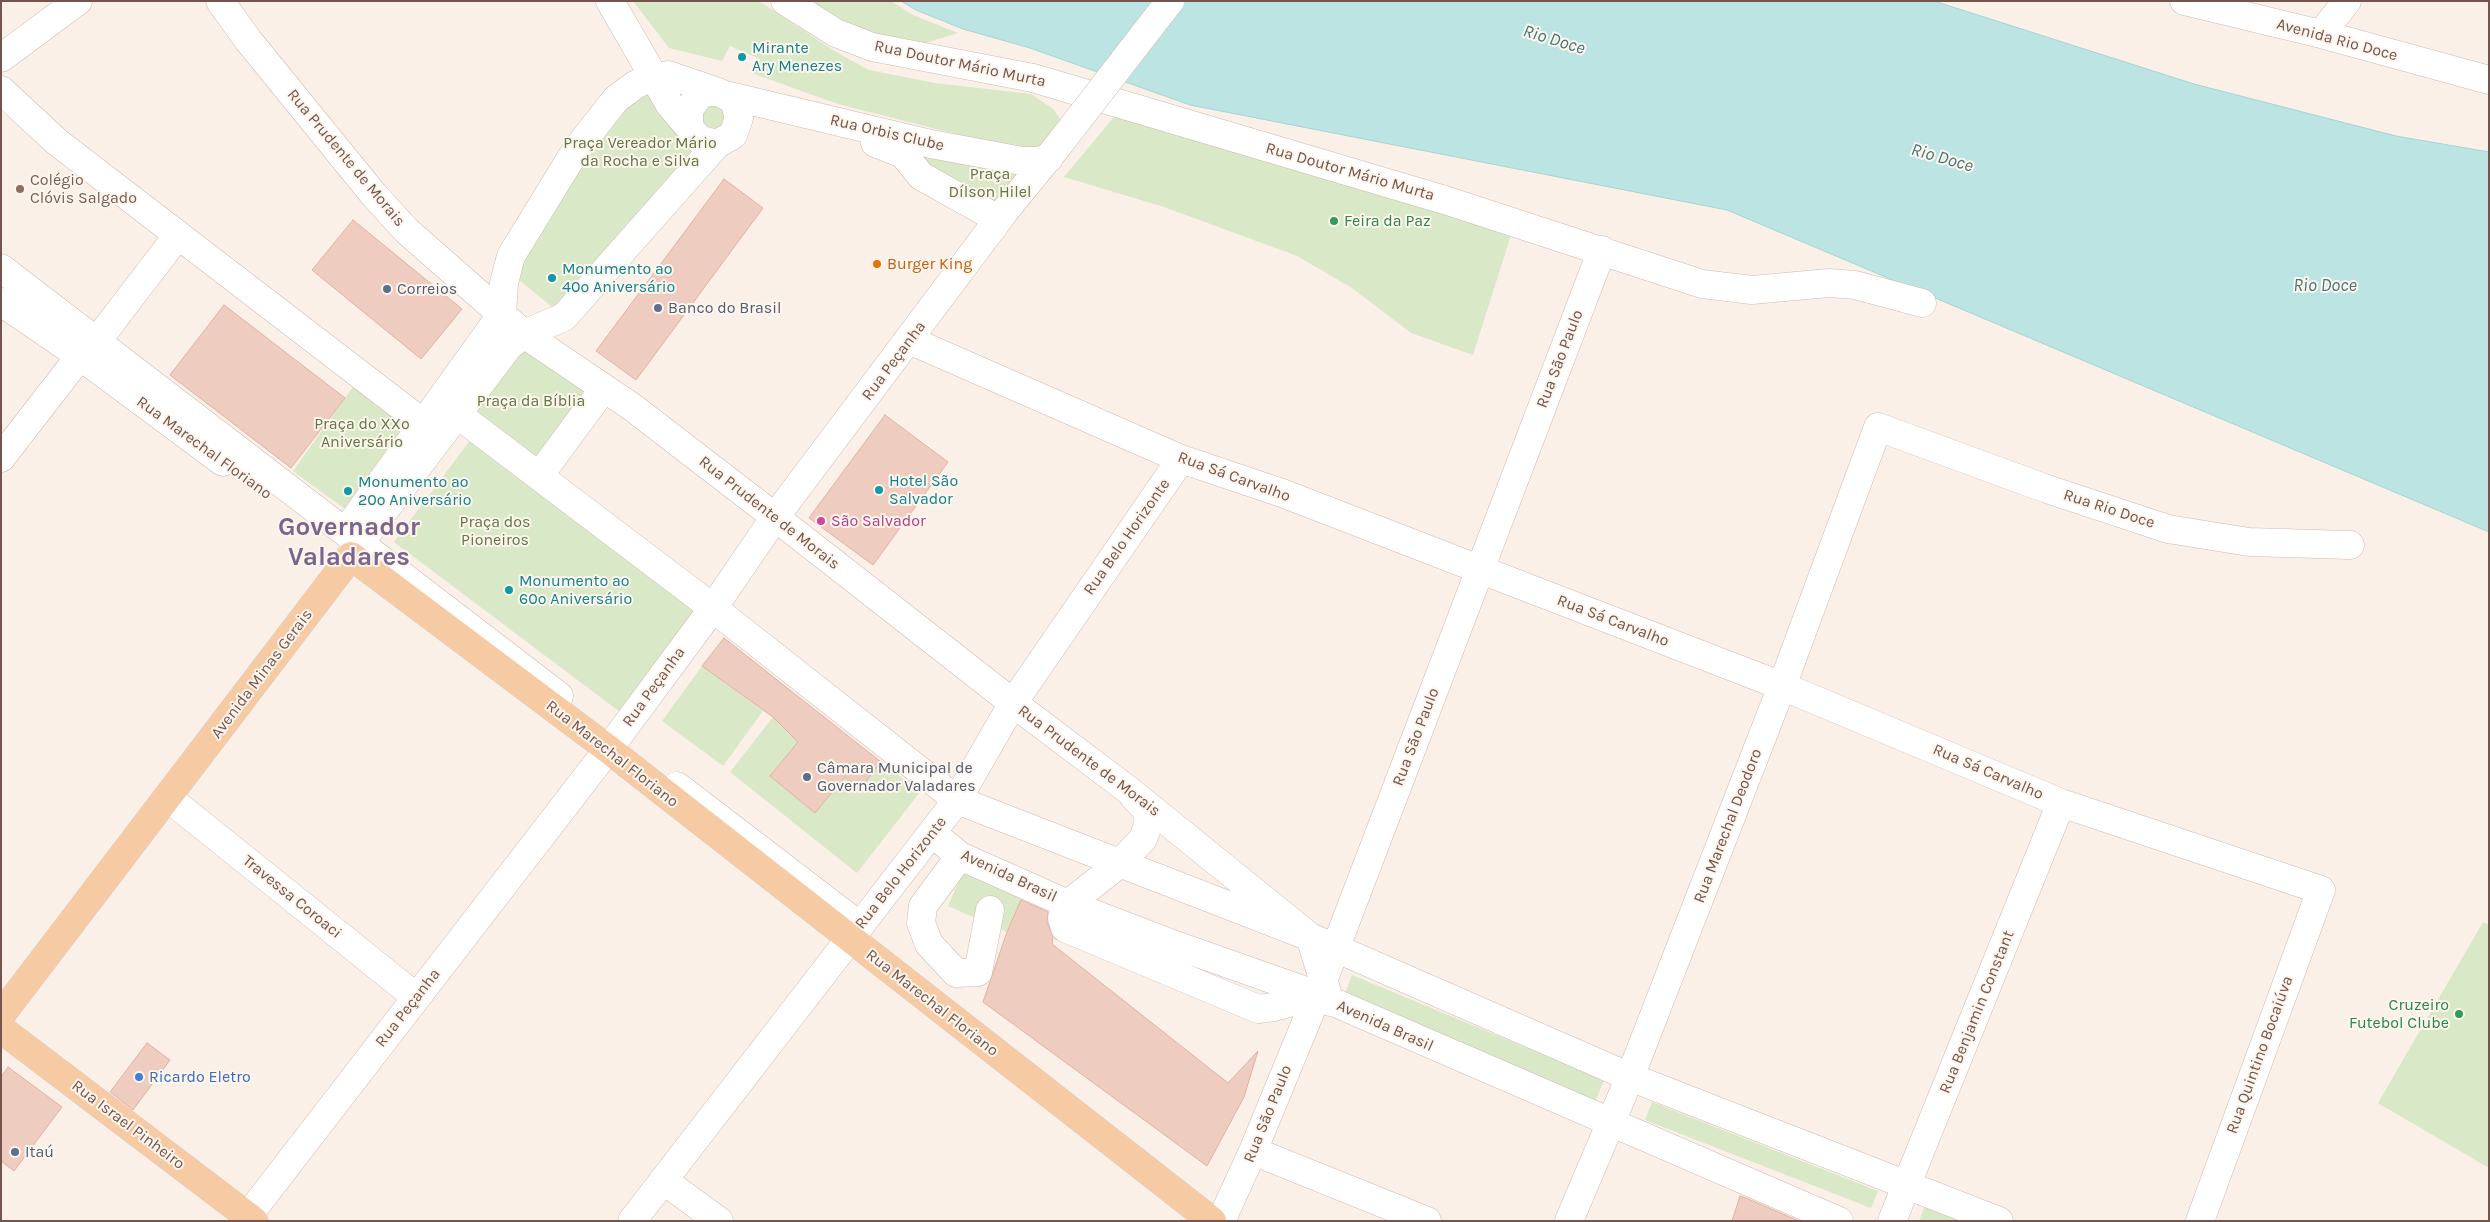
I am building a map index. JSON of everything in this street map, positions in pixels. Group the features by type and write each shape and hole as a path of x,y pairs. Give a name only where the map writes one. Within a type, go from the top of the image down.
{"main road":[{"name":"Rua Marechal Floriano","path":"348,544 612,744 855,933 1212,1221"},
{"name":"Avenida Minas Gerais","path":"1,1015 167,797 348,544"},
{"name":"Avenida Minas Gerais","path":"1,986 348,544"},
{"name":"Rua Israel Pinheiro","path":"1,1029 249,1219"}],"street":[{"path":"1,58 78,1"},
{"name":"Rua Prudente de Morais","path":"220,1 248,40 374,195 407,231 524,334 604,388 775,517 1013,703 1127,789 1310,936"},
{"path":"610,1 639,50 644,80 670,105 688,127 700,140 725,139 738,127 738,109 734,100 722,94 709,92 693,101 688,109 688,127"},
{"name":"Rua Doutor Mário Murta","path":"785,1 836,33 872,47 1033,78 1439,198 1711,286 1752,290 1829,283 1855,286 1922,303"},
{"name":"Rua Peçanha","path":"249,1219 416,997 612,744 713,608 775,517 909,340 996,218 1170,1"},
{"name":"Avenida Rio Doce","path":"2184,1 2321,34 2489,80"},
{"path":"2321,34 2347,1"},
{"name":"Rua Orbis Clube","path":"644,80 668,74 722,94 931,144 1040,161"},
{"path":"502,314 504,283 511,256 576,150 616,99 644,80"},
{"path":"1,90 57,142 423,423"},
{"name":"Rua Orbis Clube","path":"725,139 761,119 772,118 894,148 903,154 924,178 996,218"},
{"name":"Avenida Minas Gerais","path":"348,544 458,414 508,347 524,334 564,317 725,139"},
{"path":"924,178 917,169 916,156 919,150 931,144"},
{"path":"1,458 178,235"},
{"name":"Rua São Paulo","path":"1221,1221 1323,992 1335,949 1602,250"},
{"name":"Rua Marechal Floriano","path":"1,268 88,349 348,544"},
{"name":"Rua Marechal Floriano","path":"1,302 88,349"},
{"name":"Avenida Minas Gerais","path":"348,544 423,423 502,314"},
{"name":"Rua Sá Carvalho","path":"909,340 1181,459 1282,493 1782,686 2061,803 2321,890"},
{"path":"539,476 604,388"},
{"path":"458,414 713,608 957,800 1310,936 1335,949 1630,1077 1999,1221"},
{"name":"Rua Rio Doce","path":"1878,427 2047,489 2168,529 2249,542 2350,545"},
{"name":"Rua Marechal Deodoro","path":"1569,1221 1630,1077 1782,686 1878,427"},
{"name":"Rua Belo Horizonte","path":"632,1221 957,800 1013,703 1181,459"},
{"path":"1068,904 1119,864 1143,839 1149,822 1146,809 1127,789"},
{"name":"Travessa Coroaci","path":"167,797 416,997"},
{"name":"Rua Benjamin Constant","path":"1892,1221 2061,803"},
{"name":"Avenida Brasil","path":"932,833 960,856 1068,904 1178,946 1323,992 1611,1124 1838,1221"},
{"path":"960,856 923,906 921,923 930,944 956,973 978,972 990,910"},
{"name":"Rua Quintino Bocaiúva","path":"2200,1221 2321,890"},
{"path":"1310,936 1323,992"},
{"path":"1253,1151 1427,1221"},
{"path":"663,1180 718,1221"}],"green space":[{"path":"633,1 759,1 836,52 869,70 935,83 1031,94 1053,109 1061,120 1039,147 1032,151 1003,146 838,104 754,74 760,59 730,46 722,61 669,48"},
{"path":"800,1 891,1 913,15 958,33 919,45 876,36 824,15"},
{"name":"Praça Vereador Mário da Rocha e Silva","path":"647,79 716,146 564,317 506,269 511,256"},
{"path":"700,100 733,107 716,141 692,112"},
{"name":"Feira da Paz","path":"1119,111 1511,235 1473,355 1411,333 1352,288 1297,256 1164,207 1064,177"},
{"name":"Praça Dílson Hilel","path":"919,153 1026,167 1003,210 923,174"},
{"name":"Praça da Bíblia","path":"523,340 598,388 538,471 463,414"},
{"name":"Praça do XXº Aniversário","path":"355,384 412,425 349,512 293,471"},
{"name":"Praça dos Pioneiros","path":"477,431 712,608 628,718 394,542"},
{"path":"702,666 763,711 723,766 662,721"},
{"path":"773,717 800,740 770,776 815,813 845,777 859,790 881,762 920,792 857,873 730,772"},
{"path":"963,871 1022,898 1007,932 948,906"},
{"name":"Cruzeiro Futebol Clube","path":"2483,922 2489,925 2489,1168 2378,1103"},
{"path":"1352,975 1604,1080 1595,1102 1344,997"},
{"path":"1652,1102 1878,1191 1871,1208 1645,1120"},
{"path":"1926,1203 1970,1221 1919,1221"}],"water":[{"name":"Rio Doce","path":"901,1 1934,1 2194,84 2396,136 2489,152 2489,532 1727,210 1190,105 1030,48 963,29 916,10"}],"building":[{"name":"Banco do Brasil","path":"724,179 763,208 636,380 596,351"},
{"name":"Correios","path":"353,220 462,309 421,359 312,270"},
{"path":"224,305 345,398 291,468 170,375"},
{"name":"Hotel São Salvador","path":"885,415 948,462 873,565 809,518"},
{"path":"724,638 881,762 859,790 845,777 815,813 770,776 798,742 773,717 702,666"},
{"path":"1021,900 1048,912 1047,922 1053,937 1052,944 1228,1083 1258,1051 1244,1097 1207,1166 983,1002 1007,932"},
{"name":"Ricardo Eletro","path":"147,1043 170,1060 133,1110 110,1092"},
{"path":"8,1067 62,1107 14,1171 1,1161 1,1077"},
{"path":"1740,1196 1746,1198 1799,1221 1732,1221"}],"place":[{"name":"Mirante Ary Menezes","path":"742,57"},
{"name":"Colégio Clóvis Salgado","path":"20,189"},
{"name":"Feira da Paz","path":"1334,221"},
{"name":"Burger King","path":"877,264"},
{"name":"Monumento ao 40º Aniversário","path":"552,278"},
{"name":"Correios","path":"387,289"},
{"name":"Banco do Brasil","path":"658,308"},
{"name":"Hotel São Salvador","path":"879,490"},
{"name":"Monumento ao 20º Aniversário","path":"348,491"},
{"name":"São Salvador","path":"821,521"},
{"name":"Monumento ao 60º Aniversário","path":"509,590"},
{"name":"Câmara Municipal de Governador Valadares","path":"807,777"},
{"name":"Cruzeiro Futebol Clube","path":"2459,1014"},
{"name":"Ricardo Eletro","path":"139,1077"},
{"name":"Itaú","path":"15,1152"}],"district":[{"name":"Governador Valadares","path":"349,543"}]}
